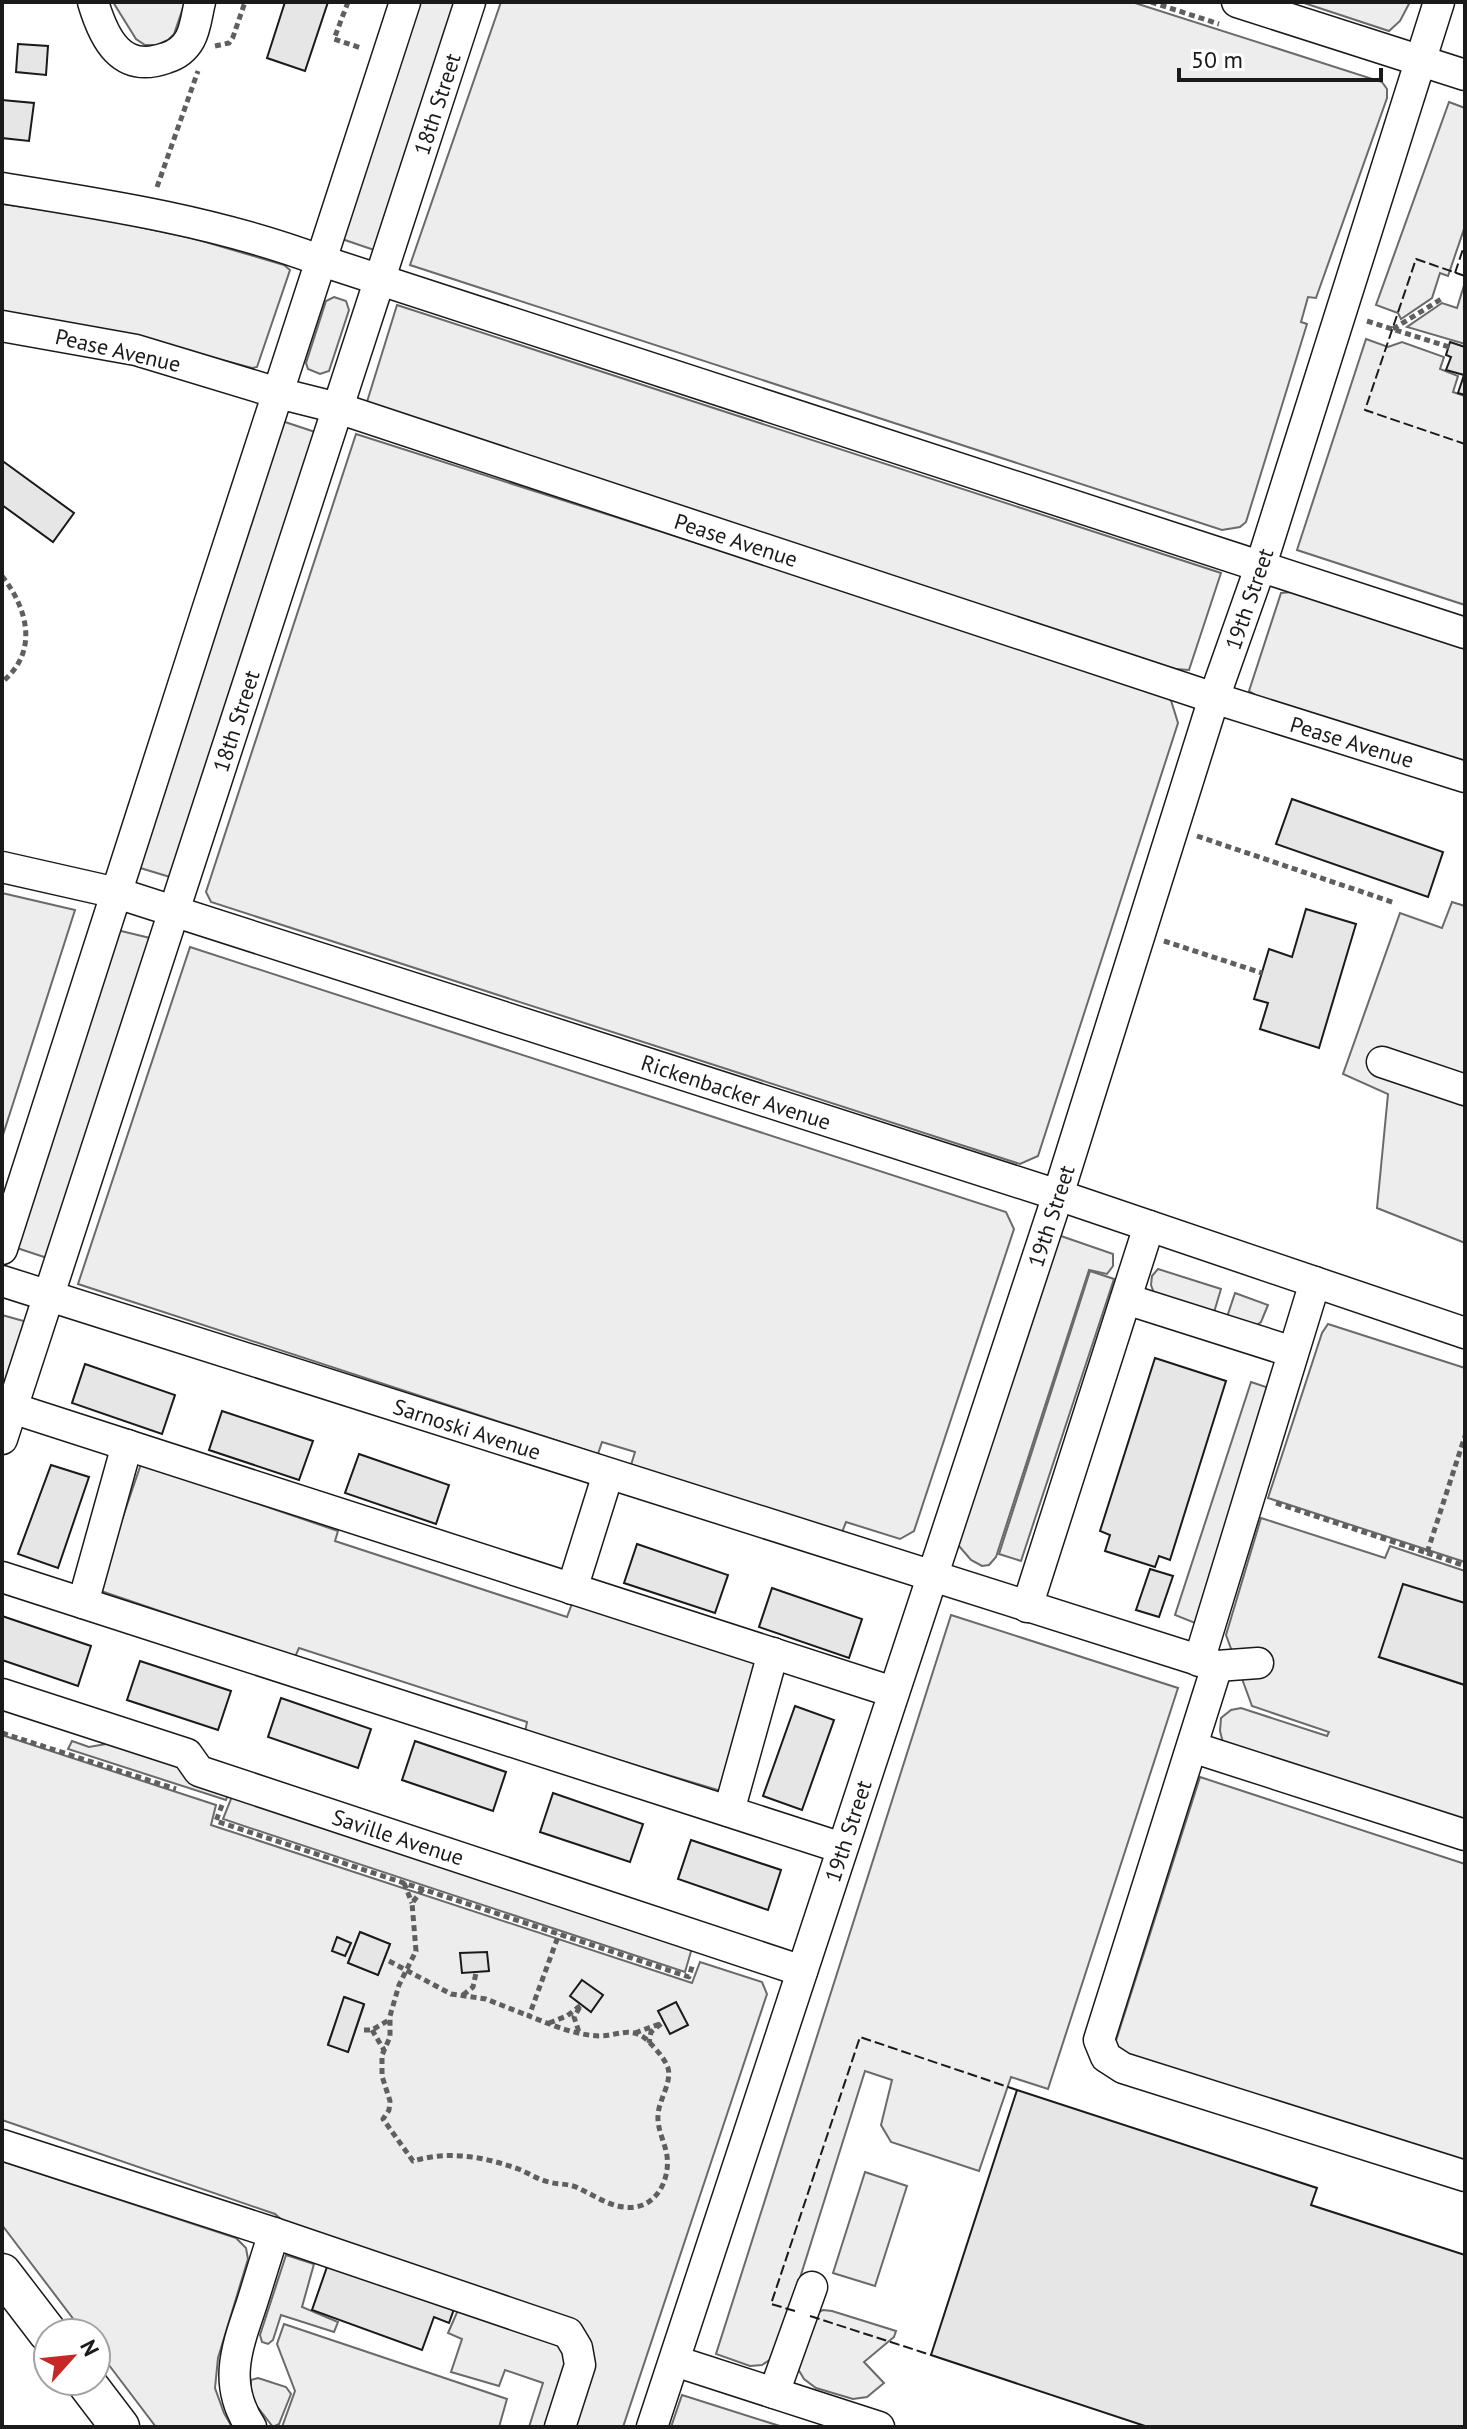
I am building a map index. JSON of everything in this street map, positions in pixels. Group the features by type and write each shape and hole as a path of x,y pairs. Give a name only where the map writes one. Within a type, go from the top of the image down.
{"main road":[{"path":"2,2273 36,2317"},
{"path":"97,2397 120,2427"}],"street":[{"path":"93,2 109,42 125,57 142,62 177,54 190,39 200,2"},
{"path":"2,1249 319,260 405,2"},
{"name":"18th Street","path":"2,1439 470,2"},
{"path":"1237,2 1465,75"},
{"name":"19th Street","path":"652,2427 1058,1195 1214,698 1261,565 1439,2"},
{"path":"2,188 118,206 285,247 1465,633"},
{"name":"Pease Avenue","path":"2,326 136,350 338,408 1214,698 1465,777"},
{"name":"Rickenbacker Avenue","path":"2,867 117,893 1058,1195 1465,1333"},
{"path":"1382,1062 1465,1090"},
{"path":"1027,1607 1149,1226"},
{"name":"Sarnoski Avenue","path":"2,1281 1208,1664"},
{"path":"1315,1282 1250,1494 1208,1664 1192,1747 1099,2040 1106,2057 1123,2068 1465,2176"},
{"path":"1126,1299 1293,1352"},
{"path":"12,1408 893,1692"},
{"path":"83,1603 127,1445"},
{"path":"572,1589 608,1474"},
{"path":"2,1577 842,1848"},
{"path":"729,1811 773,1653"},
{"path":"1208,1664 1258,1663"},
{"name":"Saville Avenue","path":"2,1694 187,1754 199,1771 802,1971"},
{"path":"1192,1747 1465,1835"},
{"path":"2,2145 568,2333 577,2348 580,2365 560,2427"},
{"path":"251,2427 242,2414 235,2394 236,2351 274,2233"},
{"path":"774,2393 812,2287"},
{"path":"675,2361 774,2393 818,2418 879,2427"}],"path":[{"path":"206,47 229,43 245,2"},
{"path":"348,2 334,39 368,51"},
{"path":"155,193 201,62"},
{"path":"1392,329 1443,298"},
{"path":"1367,321 1449,347"},
{"path":"2,576 16,594 25,617 24,648 13,673 2,682"},
{"path":"1196,836 1395,903"},
{"path":"1163,941 1262,973"},
{"path":"1427,1553 1465,1436"},
{"path":"1250,1494 1465,1566"},
{"path":"2,1733 179,1790"},
{"path":"208,1800 223,1804 216,1821 689,1977 695,1957"},
{"path":"389,1961 407,1969 451,1994 486,1999 580,2033 601,2036 624,2031 634,2033 649,2043 669,2071 658,2118 667,2157 661,2190 655,2198 647,2204 620,2207 566,2183 551,2184 480,2158 440,2155 413,2161 383,2119 390,2101 380,2064 390,2037 390,2019 399,1985 407,1969 416,1951 412,1903 404,1883"},
{"path":"412,1903 423,1889"},
{"path":"529,2016 559,1934"},
{"path":"476,1973 476,1982 486,1999"},
{"path":"463,1995 476,1982"},
{"path":"548,2023 567,2016 581,2005 574,2017 580,2033"},
{"path":"364,2030 372,2030 390,2019"},
{"path":"634,2033 662,2023 651,2032 649,2043"},
{"path":"372,2030 384,2050"}],"shaded area":[{"path":"113,2 185,2 174,34 157,45 145,45 136,39"},
{"path":"419,2 455,2 374,250 342,239"},
{"path":"501,2 1132,2 1382,82 1387,89 1387,98 1316,298 1308,297 1301,322 1307,324 1246,522 1240,527 1222,530 410,265"},
{"path":"1301,2 1410,2 1400,21 1389,31"},
{"path":"1449,102 1465,108 1465,226 1448,276 1440,273 1432,298 1401,319 1398,313 1376,305"},
{"path":"2,204 87,216 192,238 284,265 290,270 257,367 2,312"},
{"path":"1465,282 1465,344 1407,327 1442,303 1457,308"},
{"path":"334,297 346,301 349,310 329,371 320,374 308,369 306,363 326,301"},
{"path":"397,305 1221,573 1189,670 1175,669 366,405"},
{"path":"1366,339 1388,347 1402,342 1444,357 1440,369 1458,376 1453,392 1465,396 1465,605 1297,550"},
{"path":"282,421 315,432 170,877 137,867"},
{"path":"356,434 1169,694 1178,723 1038,1156 1020,1164 211,902 206,892"},
{"path":"1292,592 1465,649 1465,764 1259,697 1249,691 1281,593"},
{"path":"2,893 75,910 2,1138"},
{"path":"1452,902 1465,906 1465,1243 1377,1208 1388,1094 1343,1074 1400,913 1442,928"},
{"path":"117,930 150,938 47,1258 14,1247"},
{"path":"190,947 1006,1212 1014,1229 914,1531 900,1539 846,1522 841,1535 631,1465 635,1452 602,1442 598,1454 78,1284"},
{"path":"1061,1236 1113,1254 1113,1266 1107,1274 1089,1270 996,1557 989,1565 982,1566 971,1560 959,1546 958,1536 1055,1239"},
{"path":"1158,1269 1221,1289 1212,1319 1154,1293 1152,1276"},
{"path":"1090,1271 1114,1279 1021,1561 999,1554"},
{"path":"1235,1293 1268,1305 1261,1322 1254,1327 1225,1323"},
{"path":"2,1315 27,1322 2,1396"},
{"path":"1328,1324 1465,1368 1465,1562 1268,1498 1322,1333"},
{"path":"1251,1382 1272,1389 1195,1623 1175,1615"},
{"path":"141,1464 338,1531 335,1541 567,1617 573,1601 761,1657 721,1791 525,1732 527,1722 299,1648 295,1657 98,1590"},
{"path":"1261,1518 1385,1558 1390,1546 1465,1571 1465,1603 1379,1657 1465,1685 1465,1824 1223,1743 1221,1718 1231,1710 1241,1708 1327,1736 1329,1732 1252,1706 1226,1635"},
{"path":"951,1615 1178,1688 1048,2089 1011,2077 979,2171 891,2142 881,2125 892,2080 865,2071 778,2348 771,2359 762,2365 750,2366 716,2354"},
{"path":"2,1735 216,1805 211,1825 692,1983 700,1962 762,1982 767,1994 623,2427 569,2427 587,2348 301,2237 275,2214 2,2120","holes":["360,1932 390,1944 378,1975 348,1963","345,1997 364,2005 348,2052 328,2044"]},
{"path":"72,1741 89,1747 123,1741 177,1759 229,1792 226,1800 68,1749"},
{"path":"1200,1777 1465,1864 1465,2161 1113,2050"},
{"path":"233,1794 692,1948 685,1972 223,1819"},
{"path":"2,2161 236,2238 246,2248 248,2259 218,2358 215,2388 232,2427 156,2427 112,2369 112,2317 72,2317 2,2225"},
{"path":"865,2172 907,2186 875,2286 833,2273"},
{"path":"286,2255 314,2264 302,2307 338,2322 334,2332 281,2315 273,2340 268,2344 262,2342 260,2335"},
{"path":"458,2310 560,2346 566,2357 567,2372 550,2427 529,2427 543,2383 505,2370 499,2386 451,2372 462,2339 448,2333"},
{"path":"823,2310 896,2331 894,2337 864,2362 884,2383 867,2397 853,2399 816,2388 804,2379 798,2369 816,2314"},
{"path":"284,2324 507,2399 499,2427 282,2427 295,2391 277,2344"},
{"path":"258,2378 286,2387 291,2394 279,2424 273,2427 256,2405 251,2392 251,2380"},
{"path":"682,2395 764,2421 783,2427 671,2427"}],"building":[{"path":"285,2 328,2 305,71 267,58"},
{"path":"18,44 48,46 46,75 16,72"},
{"path":"2,100 34,103 29,141 2,138"},
{"path":"1450,342 1465,347 1465,395 1458,393 1464,375 1446,370 1451,357 1446,355"},
{"path":"4,462 74,513 53,542 2,505"},
{"path":"1292,799 1443,852 1428,897 1276,844"},
{"path":"1306,909 1356,924 1319,1048 1260,1029 1268,1003 1254,999 1269,949 1292,957"},
{"path":"1155,1358 1226,1381 1170,1560 1159,1556 1155,1567 1105,1551 1110,1535 1100,1531"},
{"path":"85,1364 175,1395 162,1434 72,1403"},
{"path":"222,1411 313,1441 299,1480 209,1450"},
{"path":"359,1454 449,1485 436,1524 345,1493"},
{"path":"51,1465 89,1477 58,1568 18,1554"},
{"path":"637,1544 728,1575 715,1613 624,1583"},
{"path":"1150,1569 1173,1576 1159,1617 1136,1610"},
{"path":"1403,1584 1465,1603 1465,1685 1379,1657"},
{"path":"772,1588 862,1619 849,1658 759,1627"},
{"path":"2,1616 91,1646 78,1686 2,1660"},
{"path":"140,1661 231,1691 218,1730 127,1700"},
{"path":"281,1698 371,1729 358,1768 268,1737"},
{"path":"795,1706 834,1720 802,1810 763,1796"},
{"path":"415,1741 506,1772 493,1811 402,1780"},
{"path":"553,1793 643,1824 630,1862 540,1832"},
{"path":"691,1840 781,1870 768,1910 678,1879"},
{"path":"360,1932 390,1944 378,1975 348,1963"},
{"path":"337,1937 351,1943 345,1956 332,1951"},
{"path":"487,1952 489,1971 462,1973 460,1953"},
{"path":"582,1980 603,1995 591,2012 570,1996"},
{"path":"344,1997 364,2004 348,2052 328,2045"},
{"path":"676,2002 688,2025 670,2034 658,2011"},
{"path":"1017,2090 1317,2188 1311,2205 1465,2255 1465,2427 1148,2427 931,2355"},
{"path":"328,2264 454,2309 449,2323 434,2317 422,2350 312,2310"}],"fence":[{"path":"1455,273 1465,243"},
{"path":"1465,276 1416,259 1365,410 1465,444"},
{"path":"795,2311 771,2304 860,2037 1017,2090"},
{"path":"810,2316 931,2355"}]}
